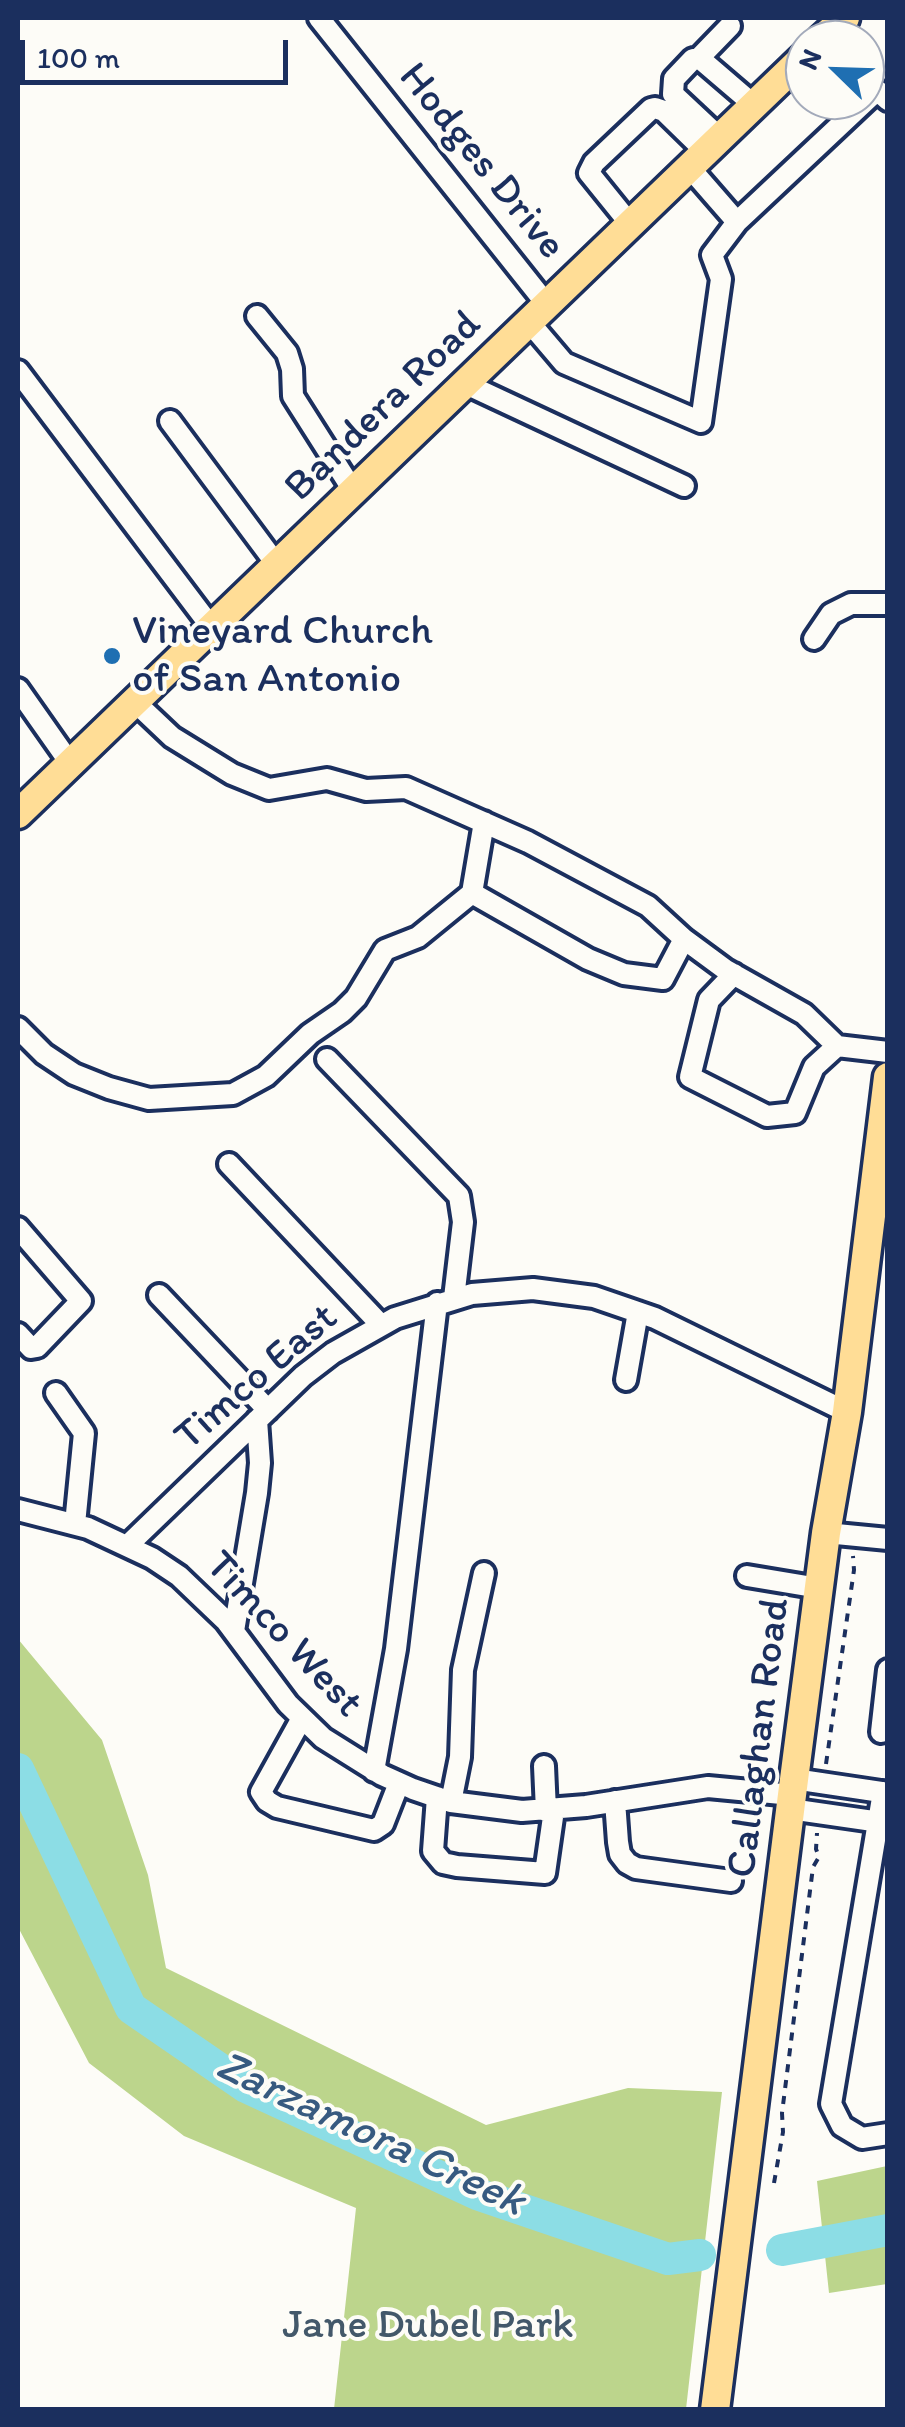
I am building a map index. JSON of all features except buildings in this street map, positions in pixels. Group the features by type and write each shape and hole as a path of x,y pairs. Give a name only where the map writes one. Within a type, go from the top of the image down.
{"main road":[{"name":"Bandera Road","path":"18,814 785,75"},
{"name":"Callaghan Road","path":"716,2410 826,1533 880,1194 888,1077"}],"street":[{"name":"Hodges Drive","path":"320,18 538,314 564,362 701,422 721,279 712,255 737,222"},
{"path":"730,26 674,80 673,94 737,222 844,120"},
{"path":"699,58 754,105"},
{"path":"630,225 589,173 594,163 650,109 664,111 705,153"},
{"path":"256,316 287,353 293,396 354,492"},
{"path":"18,371 212,628"},
{"path":"466,384 684,486"},
{"path":"170,420 278,564"},
{"path":"814,638 831,614 851,604 888,604"},
{"path":"18,689 70,764"},
{"path":"135,702 172,737 232,774 269,789 327,778 366,790 406,788 528,842 648,906 684,940 804,1014 838,1046 888,1052"},
{"path":"18,1028 44,1054 74,1074 109,1088 149,1099 233,1094 266,1076 310,1034 342,1012 356,998 376,960 386,950 418,937 472,893 484,822"},
{"path":"472,893 588,959 624,974 664,979 684,940"},
{"path":"734,974 709,1000 690,1077 767,1116 794,1113 814,1067 838,1046"},
{"path":"327,1058 458,1196 463,1222 445,1301 396,1649 374,1771"},
{"path":"229,1164 381,1325"},
{"path":"18,1228 81,1300 37,1348 31,1348 18,1334"},
{"name":"Timco East","path":"128,1545 333,1353 381,1325 445,1301 496,1290 564,1291 638,1312 847,1412"},
{"path":"159,1295 262,1416 258,1493 234,1631"},
{"path":"626,1380 638,1312"},
{"path":"56,1393 84,1433 76,1524"},
{"name":"Timco West","path":"18,1510 76,1524 128,1545 179,1576 234,1631 265,1676 323,1738 374,1771 444,1800 489,1809 550,1811 708,1787 792,1794"},
{"path":"826,1533 888,1539"},
{"path":"484,1573 463,1670 460,1757 444,1800 433,1851 443,1863 545,1873 550,1811 544,1766"},
{"path":"747,1576 819,1588"},
{"path":"881,1732 888,1670"},
{"path":"302,1718 261,1792 268,1802 374,1830 383,1824 399,1783"},
{"path":"792,1794 885,1793 831,2104 842,2126 862,2138 888,2134"},
{"path":"792,1794 883,1822"},
{"path":"615,1800 620,1854 628,1863 636,1868 731,1881"}],"path":[{"path":"824,1774 853,1555"},
{"path":"774,2183 813,1867 819,1857 818,1832"}],"green space":[{"name":"Jane Dubel Park","path":"18,1639 102,1740 148,1875 166,1968 486,2125 628,2088 722,2092 686,2409 334,2409 356,2208 184,2136 89,2063 18,1927"},
{"path":"887,2166 887,2284 829,2293 817,2181"}],"waterway":[{"name":"Zarzamora Creek","path":"18,1769 131,2008 246,2087 477,2194 668,2259 700,2255"},
{"name":"Zarzamora Creek","path":"782,2250 888,2230"}],"place":[{"name":"Vineyard Church of San Antonio","path":"112,656"}]}
